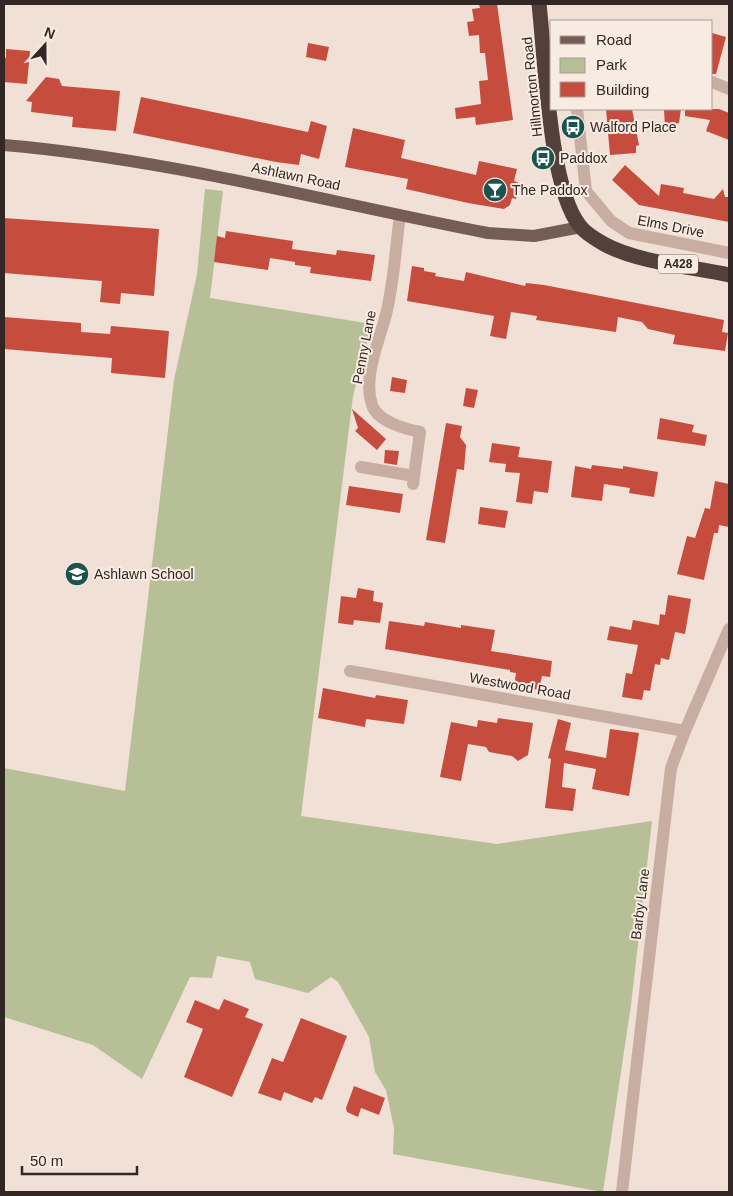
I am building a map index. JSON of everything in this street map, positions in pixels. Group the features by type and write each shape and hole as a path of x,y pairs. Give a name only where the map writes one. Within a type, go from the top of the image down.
{"highway":[{"name":"Hillmorton Road","path":"539,4 550,82"},
{"name":"Hillmorton Road","path":"553,110 557,159 568,204 580,227 604,244 627,254 729,275"}],"main road":[{"name":"Ashlawn Road","path":"4,146 100,155 160,165 488,233 534,236 580,227"}],"street":[{"path":"713,82 729,89"},
{"name":"Elms Drive","path":"577,110 586,190 611,221 629,233 729,253"},
{"name":"Penny Lane","path":"361,467 413,480 420,432 404,429 378,413 372,406 370,394 373,365 385,318 400,216"},
{"name":"Barby Lane","path":"622,1192 672,768 685,731 729,629"},
{"name":"Westwood Road","path":"350,671 685,731"}],"green space":[{"path":"205,189 223,191 210,298 372,324 353,396 301,816 497,844 652,821 631,1005 603,1192 393,1154 394,1128 386,1090 375,1072 369,1037 338,982 331,977 308,993 255,979 250,962 217,956 212,978 190,977 142,1079 93,1045 4,1017 4,768 125,791 174,380 197,274"}],"building":[{"path":"479,4 497,4 513,120 476,125 475,117 456,119 455,108 481,104 479,81 488,80 485,53 480,53 479,35 469,36 467,22 474,21 472,9 480,8"},
{"path":"713,33 726,37 716,74 713,74"},
{"path":"308,43 329,47 326,61 306,57"},
{"path":"6,49 30,51 27,84 4,82 4,57 6,58"},
{"path":"46,77 59,79 62,86 120,91 116,131 72,127 73,117 31,112 32,102 26,101"},
{"path":"141,97 308,132 311,121 327,126 319,159 301,154 299,165 276,162 133,133"},
{"path":"719,109 729,113 729,140 706,131 710,120 685,116 685,110"},
{"path":"606,110 632,110 639,145 636,146 636,153 610,155"},
{"path":"664,110 681,110 679,123 665,127"},
{"path":"353,128 405,140 401,158 476,175 479,161 517,169 514,181 519,183 516,199 512,198 510,205 504,209 468,203 406,189 408,179 345,167"},
{"path":"625,165 659,196 661,184 684,188 683,193 714,199 723,189 725,197 729,197 729,222 639,205 612,180"},
{"path":"4,218 159,229 154,296 121,293 120,304 100,302 102,281 4,273"},
{"path":"226,231 293,241 292,249 336,255 337,250 375,255 371,281 310,273 311,267 270,258 268,270 214,262 217,236 225,238"},
{"path":"412,266 436,273 435,276 464,281 466,272 525,286 526,283 544,285 724,320 722,332 728,333 725,351 673,344 675,335 648,329 642,322 618,317 616,332 536,320 537,316 511,312 506,339 490,336 494,316 407,301"},
{"path":"4,317 81,323 81,332 110,334 111,326 169,331 165,378 111,373 112,358 4,349"},
{"path":"392,377 407,380 405,393 390,391"},
{"path":"466,388 478,390 474,408 463,406"},
{"path":"352,409 386,439 377,450 355,431 358,428"},
{"path":"660,418 694,425 692,432 707,435 705,446 657,439"},
{"path":"446,423 462,426 460,437 466,445 464,470 457,469 445,543 426,540"},
{"path":"492,443 520,447 518,457 552,461 548,493 534,491 532,504 516,502 520,473 505,472 506,464 489,462"},
{"path":"385,450 399,451 397,465 384,463"},
{"path":"592,465 623,469 623,466 658,472 654,497 629,493 630,488 604,484 602,501 571,497 575,466 591,469"},
{"path":"715,481 729,484 729,527 719,525 718,533 714,533 704,580 677,574 687,536 695,538 705,508 710,509"},
{"path":"349,486 403,494 400,513 346,505"},
{"path":"480,507 508,511 505,528 478,524"},
{"path":"358,588 374,591 373,601 383,603 380,623 354,620 353,625 338,623 341,596 356,598"},
{"path":"668,595 691,599 685,634 675,632 669,660 661,658 660,665 655,664 650,691 644,690 642,700 622,697 626,673 632,674 638,645 607,640 610,626 631,630 633,620 659,625 660,614 665,615"},
{"path":"389,621 424,626 425,622 461,628 461,625 495,630 491,651 552,661 550,677 542,676 539,690 514,686 516,673 510,672 510,670 385,649"},
{"path":"323,688 375,698 376,695 408,700 404,724 366,719 365,727 318,718"},
{"path":"498,718 533,723 528,755 518,761 512,756 489,752 486,747 468,744 461,781 440,777 451,722 477,727 478,720 497,723"},
{"path":"558,719 571,723 565,750 606,758 610,729 639,733 629,796 592,789 596,769 564,763 562,787 576,789 573,811 545,808 551,759 548,758"},
{"path":"224,999 249,1009 245,1017 263,1024 232,1097 184,1077 203,1029 186,1022 195,1000 219,1010"},
{"path":"301,1018 347,1036 322,1100 315,1097 312,1103 284,1092 281,1101 258,1093 272,1058 283,1062"},
{"path":"354,1086 385,1098 379,1115 361,1108 358,1117 347,1112 346,1108"}],"place":[{"name":"Walford Place","path":"573,127"},
{"name":"Paddox","path":"543,158"},
{"name":"The Paddox","path":"495,190"},
{"name":"Ashlawn School","path":"77,574"}]}
